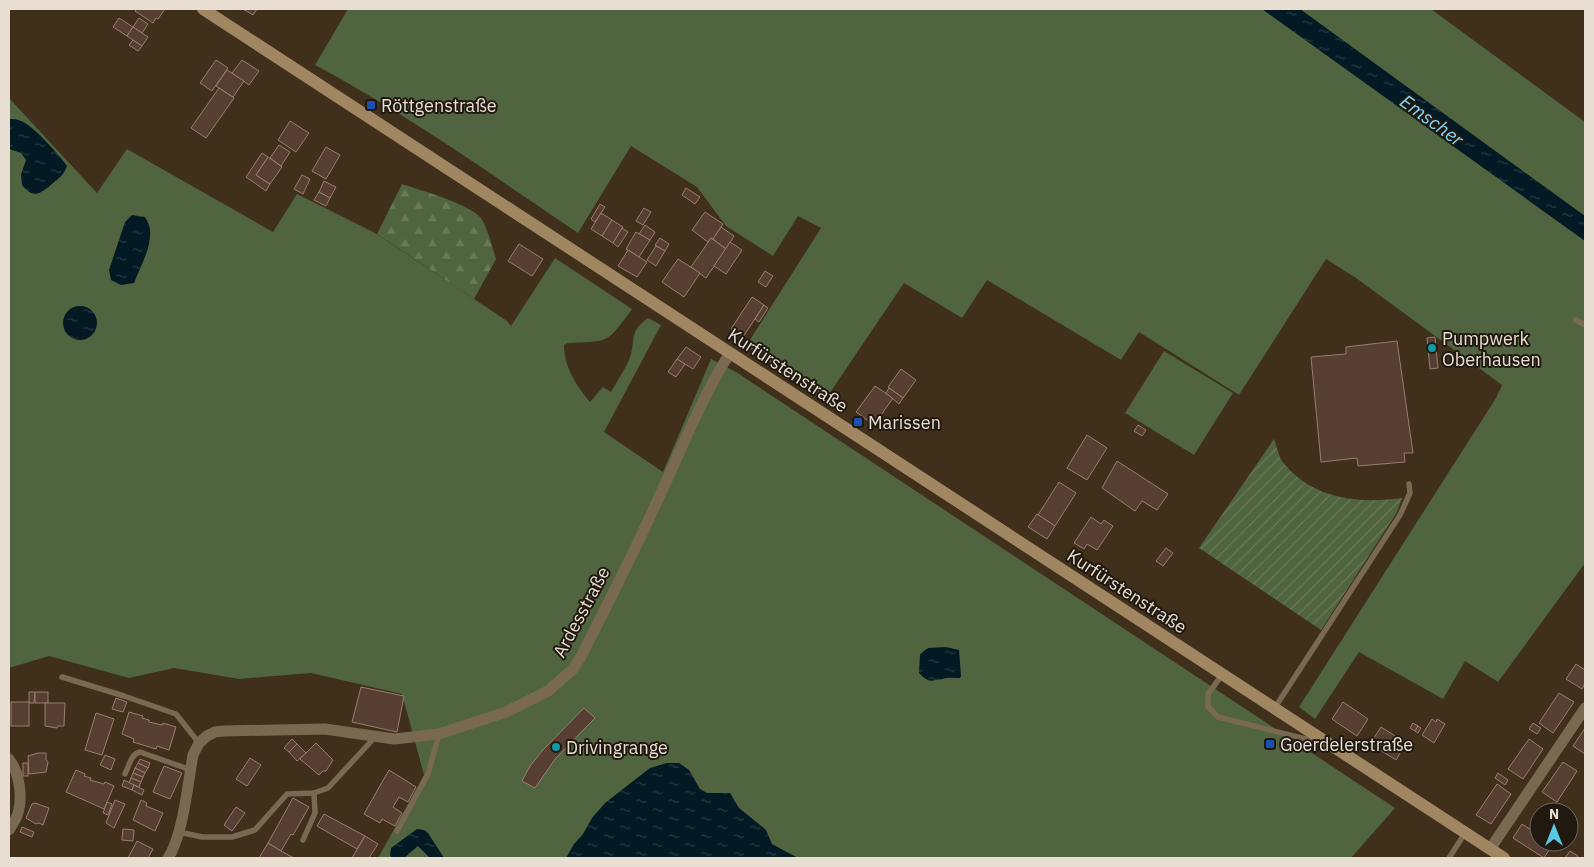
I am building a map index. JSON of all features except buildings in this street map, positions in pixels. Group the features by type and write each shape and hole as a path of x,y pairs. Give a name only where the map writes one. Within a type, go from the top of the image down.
{"main road":[{"name":"Kurfürstenstraße","path":"203,9 1504,858"}],"street":[{"name":"Ardesstraße","path":"199,743 215,732 224,731 325,729 394,739 439,734 483,721 548,691 573,669 586,647 659,499 717,372 730,353"},
{"path":"1490,849 1585,708"},
{"path":"168,858 173,851 179,832 193,755 199,743"},
{"path":"9,759 14,765 20,792 18,813 9,830"}],"lane":[{"path":"1576,320 1585,325"},
{"path":"1274,709 1400,515 1410,493 1409,484"},
{"path":"1222,674 1208,694 1208,707 1218,717 1309,741 1329,744"},
{"path":"62,677 176,714 199,743"},
{"path":"397,831 428,774 439,734"},
{"path":"179,832 202,837 232,837 255,830 287,794 314,793 328,788 376,736"},
{"path":"125,774 133,756 140,752 190,770"},
{"path":"303,840 315,812 314,793"},
{"path":"1449,858 1465,833"}],"green space":[{"path":"348,9 1431,9 1585,122 1585,563 1498,682 1465,661 1443,699 1359,652 1315,719 1299,707 1496,398 1502,385 1356,278 1326,259 1239,395 1139,332 1121,360 987,280 962,318 904,283 825,400 746,346 821,228 798,216 773,256 726,226 697,187 631,146 578,233 416,124 315,65"},
{"path":"9,98 97,193 127,149 273,232 297,194 375,233 507,321 511,326 555,258 632,309 612,335 600,341 568,343 564,345 566,361 572,375 590,402 603,387 611,392 629,360 635,333 641,323 648,318 661,325 604,432 663,472 711,359 736,372 1395,808 1351,858 378,858 424,775 402,694 311,673 239,679 174,668 129,678 49,656 9,668"},
{"path":"402,184 456,203 481,218 488,232 496,259 474,299 377,234"},
{"path":"1164,351 1233,393 1194,455 1125,413"},
{"path":"1274,439 1282,461 1307,484 1321,491 1352,499 1385,500 1402,498 1397,512 1321,630 1199,548"}],"water":[{"name":"Emscher","path":"1262,9 1300,9 1585,216 1585,241"},
{"path":"9,119 20,120 32,128 67,166 61,176 37,194 26,190 22,185 21,174 26,160 21,153 9,149"},
{"path":"132,215 145,217 149,225 150,241 134,283 121,285 111,280 109,270 125,222"},
{"path":"80,306 87,307 92,311 96,316 96,330 92,335 87,339 80,340 73,339 68,335 64,330 63,323 64,316 68,311 73,307"},
{"path":"946,647 959,650 960,678 928,680 919,673 920,654 928,648"},
{"path":"667,763 679,763 689,770 700,789 707,793 730,793 739,808 766,830 772,844 798,858 566,858 592,818 605,803 650,768"},
{"path":"417,829 428,833 444,858 430,858 418,846 404,858 392,858 390,855 391,848"}],"place":[{"name":"Röttgenstraße","path":"371,105"},
{"name":"Pumpwerk Oberhausen","path":"1432,348"},
{"name":"Marissen","path":"858,422"},
{"name":"Goerdelerstraße","path":"1270,744"},
{"name":"Drivingrange","path":"556,747"}]}
